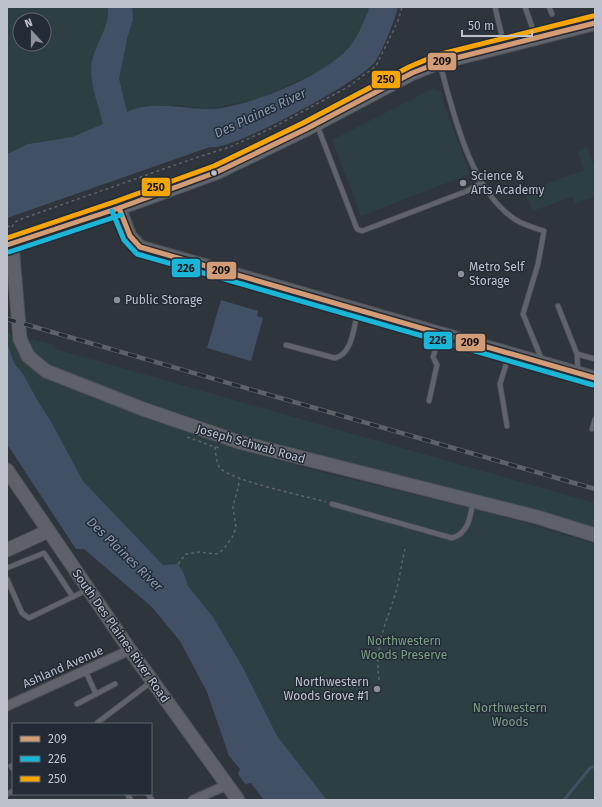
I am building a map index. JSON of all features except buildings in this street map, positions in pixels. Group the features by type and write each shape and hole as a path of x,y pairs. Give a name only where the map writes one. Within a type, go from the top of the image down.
{"main road":[{"path":"10,244 120,208 217,172 252,157 412,73 440,62 595,23"},
{"path":"120,208 130,236 140,247 595,378"},
{"name":"Joseph Schwab Road","path":"10,244 20,339 28,356 46,371 143,409 239,442 537,517 595,535"},
{"name":"South Des Plaines River Road","path":"7,470 130,650 238,800"},
{"path":"7,550 48,531"}],"street":[{"name":"Ashland Avenue","path":"7,706 130,650"},
{"path":"193,800 227,785"}],"lane":[{"path":"494,7 504,45"},
{"path":"525,7 535,37"},
{"path":"549,7 552,14"},
{"path":"440,62 455,117 481,183 507,214 517,220 544,231 538,264 523,314 543,363"},
{"path":"316,124 357,229 362,231 467,191 481,183"},
{"path":"558,306 577,354 578,373"},
{"path":"286,345 335,358 342,357 347,351 358,310"},
{"path":"429,401 437,365 434,357 441,333"},
{"path":"507,426 500,384 510,353"},
{"path":"577,354 595,360"},
{"path":"592,429 595,419"},
{"path":"332,504 452,538 459,536 465,530 473,502"},
{"path":"7,568 44,553 72,597"},
{"path":"7,579 22,613 29,618 88,589"},
{"path":"85,670 96,694"},
{"path":"98,723 152,681"},
{"path":"77,704 115,684"}],"path":[{"path":"7,227 12,226 15,222 24,218 230,147 272,128 348,87 363,78 380,61 398,21 402,7"},
{"path":"204,443 214,447 218,467 225,473 240,479 332,504"},
{"path":"178,564 186,554 199,552 216,554 228,545 236,527 233,507 240,479"},
{"path":"379,680 377,659 378,647 394,596 406,549"}],"green space":[{"path":"7,7 369,7 353,43 329,66 259,99 209,109 174,105 94,128 72,137 28,144 7,154"},
{"path":"434,88 441,92 470,174 361,216 332,140"},
{"path":"587,147 595,168 595,196 575,204 572,197 532,211 525,192 584,170 577,151"},
{"name":"Northwestern Woods","path":"7,332 15,334 63,384 167,424 233,447 321,472 492,513 595,544 595,800 327,800 277,736 241,664 213,617 188,586 184,574 163,565 83,481 49,418 14,363 7,342"},
{"path":"30,339 55,345 55,349 595,503 595,528 441,485 307,453 215,428 139,402 44,364 37,358 27,344 31,341"}],"water":[{"name":"Des Plaines River","path":"108,7 132,7 133,19 127,39 119,79 127,112 147,106 209,109 245,103 266,96 308,77 327,66 342,54 353,42 369,7 398,7 391,28 374,63 345,85 294,114 242,139 222,146 210,147 7,218 7,154 28,144 72,137 103,124 94,90 91,69 94,53 104,31 108,15"},
{"path":"221,300 258,311 257,316 263,318 251,361 207,348"},
{"name":"Des Plaines River","path":"7,342 14,363 23,374 49,418 83,481 163,565 178,564 184,574 188,586 213,617 241,664 277,736 327,800 264,800 251,783 245,784 238,774 240,769 229,756 207,692 180,641 152,607 84,549 76,549 7,444"}],"waterway":[{"path":"564,800 590,768 595,766"}],"railway":[{"path":"7,319 595,489"}],"transit line":[{"name":"250","path":"7,238 214,166 303,123 409,67 437,55 593,16"},
{"name":"209","path":"7,245 119,208 217,172 306,129 412,73 440,62 595,23"},
{"name":"209","path":"119,208 130,236 140,247 595,378"},
{"name":"226","path":"112,211 124,240 137,254 593,385"},
{"name":"226","path":"9,252 121,215"}],"place":[{"name":"Science & Arts Academy","path":"463,183"},
{"name":"Metro Self Storage","path":"461,274"},
{"name":"Public Storage","path":"117,300"},
{"name":"Northwestern Woods Grove #1","path":"377,689"}],"park label":[{"name":"Northwestern Woods Preserve","path":"404,648"}]}
